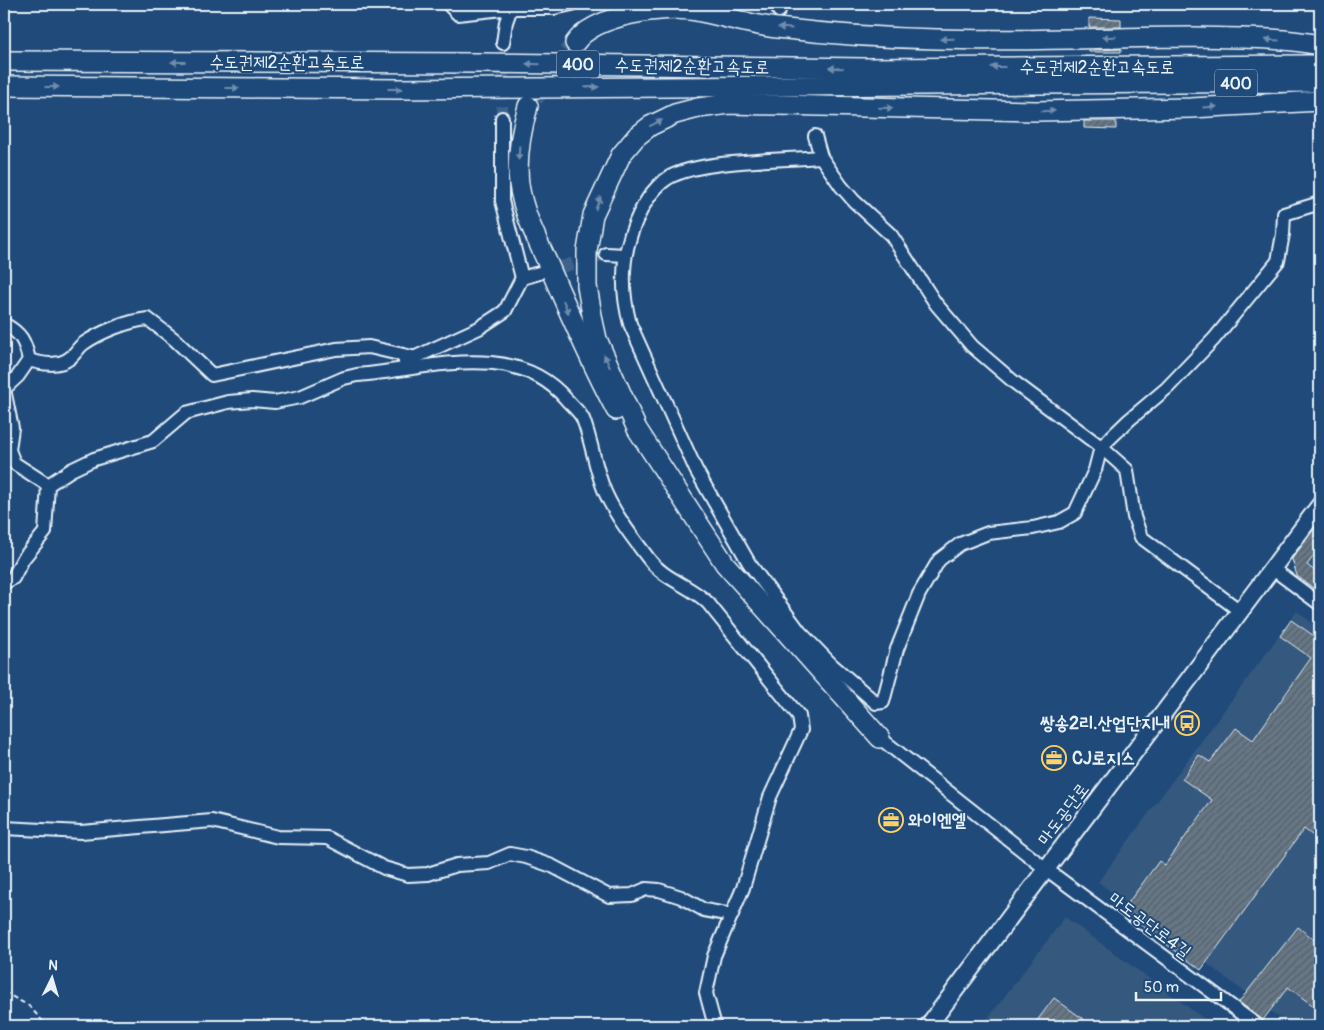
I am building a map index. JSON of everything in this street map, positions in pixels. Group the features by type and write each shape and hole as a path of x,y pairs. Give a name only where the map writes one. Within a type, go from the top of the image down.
{"highway":[{"path":"575,43 579,37 601,24 626,16 661,10 693,11 776,28 937,39 1214,38 1302,41 1320,44"},
{"name":"수도권제2순환고속도로","path":"4,61 482,63 865,68 1320,65"},
{"name":"수도권제2순환고속도로","path":"4,86 399,89 1320,82"},
{"path":"880,738 725,564 636,429 597,339 587,286 587,251 593,215 621,155 636,137 650,126 675,114 698,108 729,104 1036,111 1191,108 1320,101"},
{"path":"528,106 521,130 519,154 519,184 525,211 583,347 631,441 720,574 815,682 880,738"}],"main road":[{"name":"마도공단로","path":"928,1026 1320,505"}],"street":[{"path":"448,4 458,14 511,8 554,8 572,4"},
{"path":"503,44 506,22 511,8"},
{"path":"391,372 412,357 479,328 505,311 522,278 502,201 502,118"},
{"path":"815,136 822,156 854,201 891,235 936,304 972,346 1014,382 1102,447 1127,470 1134,517 1141,537 1240,611"},
{"path":"822,156 691,168 667,178 650,194 635,223 625,254 624,304 630,324 701,478 749,563 800,632 831,664 876,702 883,702 898,649 919,594 939,560 960,544 988,533 1059,522 1075,513 1095,470 1102,447 1180,374 1214,339 1278,261 1284,214 1320,203"},
{"path":"606,254 625,254"},
{"path":"522,278 539,273"},
{"path":"29,360 48,364 68,360 83,344 92,339 116,328 148,319 174,339 212,375 336,349 369,347 412,357"},
{"path":"4,324 18,331 26,343 29,360 18,376 4,389 12,428 8,461 48,486"},
{"path":"48,486 70,470 94,459 153,441 186,413 228,402 252,400 274,402 300,397 344,378 475,361 525,370 545,379 582,417 605,491 650,561 672,581 700,595 708,603 799,716 801,730 770,797 743,888 714,956 706,993 715,1026"},
{"path":"4,582 12,578 23,559 45,532 48,486"},
{"path":"1272,569 1320,604"},
{"name":"마도공단로4길","path":"880,738 1046,869 1258,1026"},
{"path":"4,828 81,832 212,821 278,837 327,838 384,868 408,875 428,874 457,865 489,863 510,854 552,866 609,896 632,895 646,889 659,890 681,897 704,910 732,914"}],"path":[{"path":"4,992 29,1006 46,1026"}],"shaded area":[{"path":"1320,528 1320,586 1292,565"},
{"path":"1297,611 1320,629 1320,1026 1290,1026 1098,882"},
{"path":"1065,917 1214,1026 982,1026"}],"building":[{"path":"1089,18 1121,19 1121,27 1089,27"},
{"path":"1121,49 1121,52 1089,52 1089,50"},
{"path":"1084,121 1116,121 1116,129 1084,128"},
{"path":"1320,521 1320,547 1307,565 1320,575 1320,593 1297,576 1292,559"},
{"path":"1291,620 1320,640 1320,841 1304,829 1201,970 1122,911 1159,861 1165,865 1212,800 1182,779 1199,755 1210,762 1236,728 1253,740 1311,658 1280,636"},
{"path":"1298,927 1320,944 1320,1011 1288,987 1263,1020 1239,1002"},
{"path":"1054,998 1093,1026 1033,1026"}],"tunnel":[{"path":"502,118 503,43"},
{"path":"534,98 575,43"},
{"path":"544,272 606,254"}],"place":[{"name":"쌍송2리.산업단지내","path":"1187,723"},
{"name":"CJ로지스","path":"1054,758"},
{"name":"와이엔엘","path":"891,820"}]}
